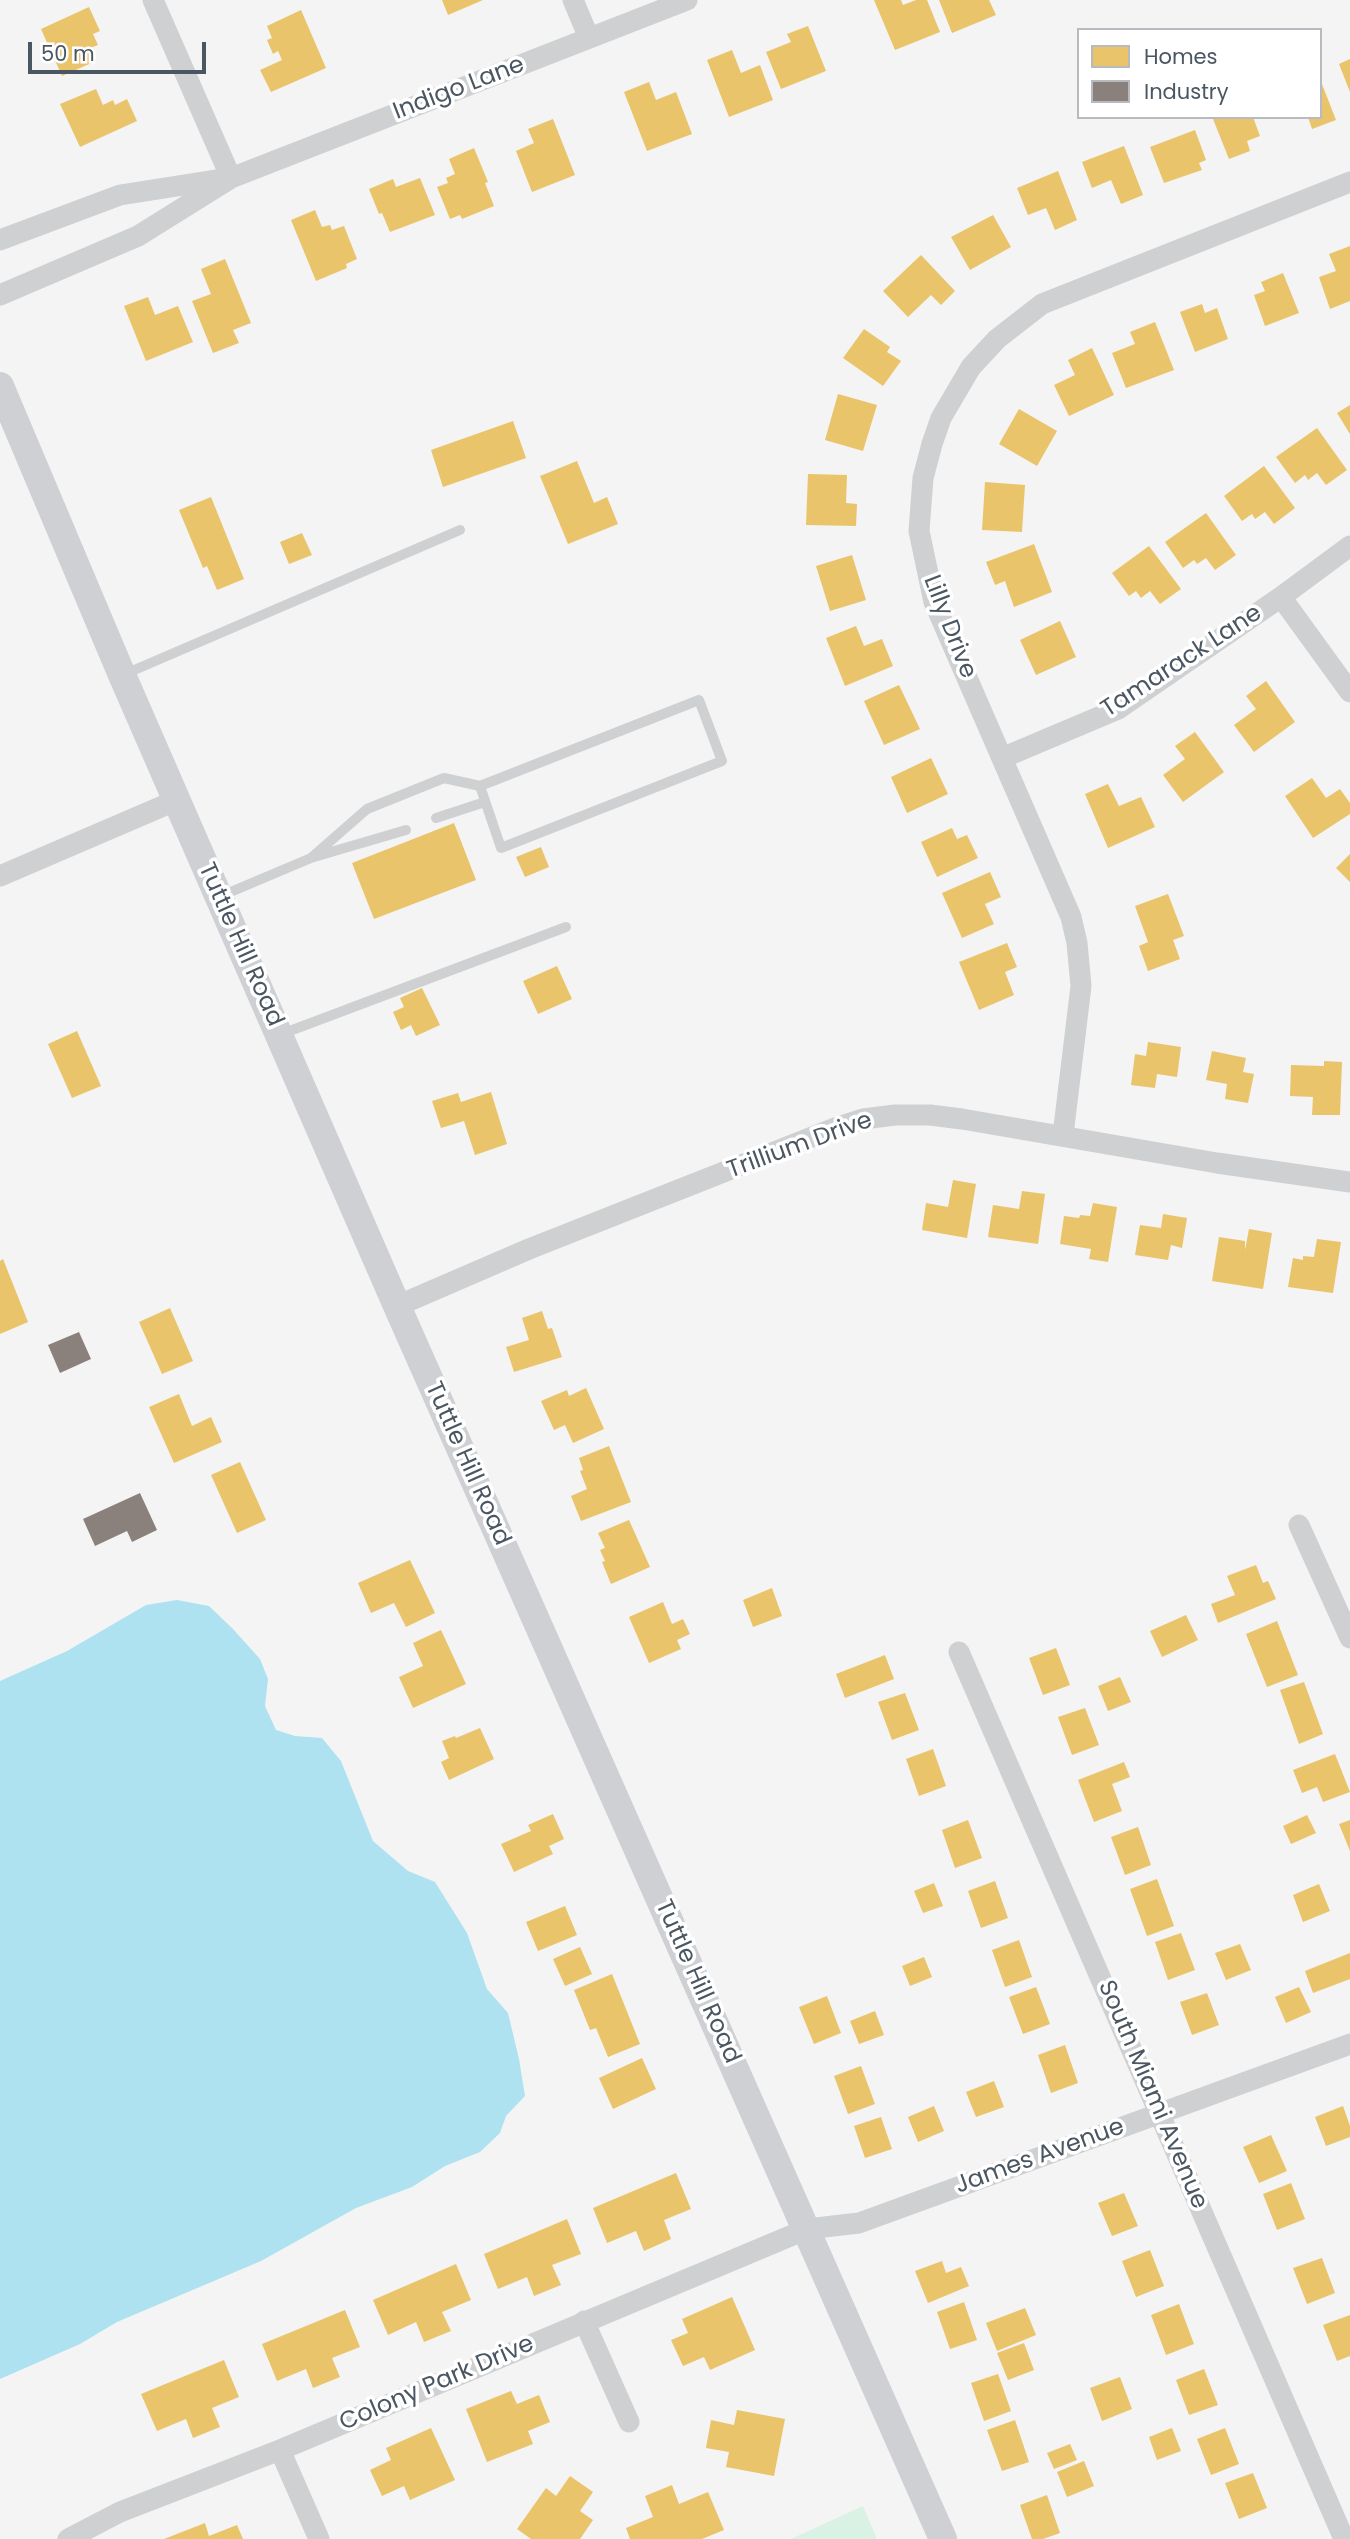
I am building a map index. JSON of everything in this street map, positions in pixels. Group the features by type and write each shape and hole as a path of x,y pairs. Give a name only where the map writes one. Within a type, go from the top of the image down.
{"main road":[{"name":"Tuttle Hill Road","path":"0,386 122,675 397,1306 943,2539"}],"street":[{"path":"153,0 231,178"},
{"path":"573,0 589,38"},
{"name":"Indigo Lane","path":"0,295 138,236 231,178 687,0"},
{"name":"Indigo Lane","path":"0,240 120,195 231,178"},
{"name":"Lilly Drive","path":"1063,1135 1081,986 1077,943 1071,917 934,602 919,531 923,478 932,444 941,418 982,354 1042,304 1350,183"},
{"name":"Tamarack Lane","path":"1002,758 1118,709 1350,546"},
{"path":"1281,597 1350,692"},
{"path":"0,876 177,800"},
{"name":"Trillium Drive","path":"397,1306 529,1249 863,1119 930,1115 1063,1135 1217,1163 1350,1182"},
{"path":"1299,1525 1350,1638"},
{"name":"South Miami Avenue","path":"959,1652 1344,2539"},
{"name":"James Avenue","path":"807,2229 859,2223 1350,2044"},
{"name":"Colony Park Drive","path":"68,2539 120,2512 281,2450 807,2229"},
{"path":"584,2321 629,2422"},
{"path":"281,2450 319,2539"}],"lane":[{"path":"122,675 460,530"},
{"path":"311,858 366,809 444,778 480,786 699,700 722,761 501,848 480,786"},
{"path":"436,818 485,802"},
{"path":"218,897 311,858 406,830"},
{"path":"279,1035 566,927"}],"green space":[{"path":"863,2506 877,2539 791,2539"}],"water":[{"path":"177,1600 209,1606 233,1629 260,1659 268,1679 265,1706 276,1730 295,1736 322,1738 341,1761 373,1841 408,1871 435,1882 467,1933 487,1989 508,2013 525,2096 506,2116 500,2133 480,2152 445,2166 412,2187 356,2208 261,2261 117,2322 80,2344 0,2379 0,1681 67,1651 146,1605"}],"building: Homes":[{"path":"442,0 483,0 448,15"},
{"path":"874,0 901,0 903,5 916,0 927,0 940,32 895,50"},
{"path":"939,0 989,0 996,15 952,33"},
{"path":"89,7 100,31 93,34 98,45 90,48 96,61 62,76 41,29"},
{"path":"301,10 326,68 271,92 260,70 282,60 278,51 273,54 267,40 272,38 267,26"},
{"path":"808,26 826,71 781,89 766,52 791,42 787,34"},
{"path":"732,50 741,73 760,65 773,100 729,117 707,60"},
{"path":"1350,59 1350,92 1339,64"},
{"path":"649,82 656,100 676,92 692,134 647,151 624,92"},
{"path":"1322,84 1336,120 1312,129 1309,119 1322,119"},
{"path":"96,89 103,105 113,100 115,105 127,99 137,121 80,147 60,104"},
{"path":"553,119 575,175 532,192 516,151 534,143 528,129"},
{"path":"1213,119 1254,119 1260,136 1247,141 1250,151 1229,159"},
{"path":"1195,130 1206,160 1199,163 1202,170 1164,183 1150,147"},
{"path":"1124,146 1143,195 1121,204 1111,180 1092,188 1082,162"},
{"path":"474,148 488,182 485,183 494,206 462,219 460,215 450,219 437,187 448,183 446,178 455,174 449,159"},
{"path":"1058,171 1077,220 1055,230 1046,208 1028,215 1017,188"},
{"path":"420,178 435,215 390,232 369,189 393,179 396,187"},
{"path":"315,210 322,227 330,225 332,230 344,226 357,259 346,264 347,268 316,281 291,220"},
{"path":"993,215 1011,247 970,270 951,237"},
{"path":"1350,246 1350,301 1330,309 1319,277 1336,271 1329,254"},
{"path":"921,255 955,291 941,305 931,295 908,317 883,291"},
{"path":"225,259 251,323 233,330 239,343 213,353 192,301 211,294 201,269"},
{"path":"1283,273 1299,313 1265,326 1254,295 1265,291 1261,282"},
{"path":"148,297 155,315 178,306 193,342 146,361 124,306"},
{"path":"1202,304 1205,313 1217,308 1228,339 1195,352 1180,312"},
{"path":"1155,322 1174,370 1126,388 1112,353 1135,344 1130,332"},
{"path":"864,329 890,347 887,352 901,361 883,386 843,358"},
{"path":"1092,348 1114,395 1069,416 1054,385 1075,375 1068,360"},
{"path":"838,394 877,405 863,451 825,440"},
{"path":"1350,405 1350,434 1337,413"},
{"path":"1019,409 1057,431 1037,466 999,444"},
{"path":"513,421 526,458 443,487 431,450"},
{"path":"1317,428 1347,470 1326,485 1317,473 1308,480 1305,475 1295,483 1276,457"},
{"path":"577,461 594,503 607,497 618,524 568,544 540,476"},
{"path":"1264,466 1295,508 1274,524 1265,512 1255,519 1252,514 1242,521 1224,496"},
{"path":"808,474 847,475 846,503 857,504 856,526 806,525"},
{"path":"985,482 1025,485 1022,532 982,530"},
{"path":"211,497 244,579 217,590 207,566 203,568 179,510"},
{"path":"1206,513 1236,555 1215,570 1206,558 1197,564 1194,560 1183,568 1165,542"},
{"path":"302,533 312,555 289,564 280,542"},
{"path":"1034,544 1052,592 1014,607 1005,581 995,585 986,562"},
{"path":"1149,546 1181,589 1160,604 1150,591 1141,598 1136,591 1129,596 1112,573"},
{"path":"852,555 866,600 830,611 816,566"},
{"path":"1060,621 1076,657 1036,675 1020,640"},
{"path":"856,626 864,646 882,639 893,666 845,686 826,638"},
{"path":"1266,681 1295,722 1254,752 1234,725 1256,709 1246,696"},
{"path":"899,685 920,729 884,745 864,701"},
{"path":"1195,732 1224,772 1183,802 1163,775 1185,759 1175,746"},
{"path":"931,758 948,794 907,813 891,777"},
{"path":"1312,778 1326,798 1340,789 1350,803 1350,814 1313,838 1285,796"},
{"path":"1108,784 1119,806 1141,797 1155,827 1108,848 1085,794"},
{"path":"454,823 476,880 374,919 352,863"},
{"path":"952,828 957,839 967,835 978,858 937,877 921,842"},
{"path":"541,847 549,867 525,877 516,857"},
{"path":"1350,854 1350,882 1336,868"},
{"path":"990,872 1001,897 985,904 994,924 962,938 942,893"},
{"path":"1168,894 1184,936 1173,940 1180,959 1148,971 1139,946 1148,942 1135,906"},
{"path":"1007,943 1017,967 1005,972 1014,995 979,1010 959,962"},
{"path":"557,966 572,999 538,1014 523,981"},
{"path":"422,988 440,1025 416,1036 411,1025 401,1030 393,1012 404,1007 400,998"},
{"path":"77,1031 101,1086 72,1098 48,1044"},
{"path":"1148,1042 1181,1047 1177,1077 1157,1074 1155,1088 1131,1085 1135,1054 1146,1056"},
{"path":"1212,1051 1246,1058 1243,1072 1254,1074 1248,1103 1225,1099 1227,1084 1206,1080"},
{"path":"1324,1061 1342,1062 1340,1115 1312,1115 1313,1097 1290,1096 1291,1065 1324,1066"},
{"path":"491,1092 507,1144 475,1155 464,1121 441,1128 432,1101 458,1093 461,1102"},
{"path":"953,1180 976,1184 967,1238 922,1230 926,1203 948,1207"},
{"path":"1022,1191 1045,1194 1038,1244 988,1237 993,1205 1019,1209"},
{"path":"1093,1203 1117,1207 1108,1262 1089,1259 1091,1249 1060,1244 1064,1216 1090,1216"},
{"path":"1163,1214 1187,1218 1182,1248 1171,1245 1168,1260 1135,1255 1140,1225 1161,1228"},
{"path":"1249,1229 1272,1233 1263,1289 1212,1281 1219,1237 1245,1241 1245,1250"},
{"path":"1317,1239 1341,1242 1333,1293 1288,1287 1293,1258 1303,1260 1303,1256 1314,1257"},
{"path":"3,1259 28,1322 0,1334 0,1261"},
{"path":"170,1308 193,1361 162,1374 139,1322"},
{"path":"542,1311 548,1329 552,1328 562,1357 514,1372 506,1347 529,1340 522,1318"},
{"path":"586,1388 604,1429 573,1443 565,1425 554,1430 541,1401 567,1390 569,1396"},
{"path":"179,1394 192,1426 211,1417 222,1442 174,1463 149,1407"},
{"path":"609,1446 631,1502 581,1521 571,1496 587,1489 580,1471 583,1470 579,1458"},
{"path":"240,1462 266,1520 237,1533 211,1475"},
{"path":"629,1520 650,1567 611,1584 602,1562 605,1561 600,1550 605,1548 598,1533"},
{"path":"410,1560 435,1613 406,1627 394,1603 371,1613 358,1583"},
{"path":"1256,1565 1263,1583 1268,1581 1276,1599 1218,1623 1211,1604 1235,1595 1227,1576"},
{"path":"772,1588 782,1616 753,1627 743,1600"},
{"path":"663,1602 672,1624 683,1619 690,1634 677,1640 681,1649 649,1663 629,1617"},
{"path":"1186,1615 1198,1640 1162,1657 1150,1631"},
{"path":"1277,1621 1298,1675 1267,1687 1246,1634"},
{"path":"441,1630 466,1684 413,1708 399,1677 423,1666 413,1643"},
{"path":"1056,1648 1070,1685 1043,1695 1029,1658"},
{"path":"885,1655 894,1679 845,1698 836,1674"},
{"path":"1120,1677 1131,1702 1108,1711 1098,1686"},
{"path":"1304,1682 1323,1734 1299,1744 1280,1690"},
{"path":"905,1693 919,1730 892,1740 878,1702"},
{"path":"1085,1708 1099,1745 1072,1755 1058,1717"},
{"path":"480,1728 494,1759 449,1780 441,1762 449,1758 442,1741"},
{"path":"933,1749 946,1786 919,1796 906,1759"},
{"path":"1335,1754 1350,1792 1323,1802 1317,1787 1302,1793 1293,1770"},
{"path":"1124,1762 1130,1777 1112,1784 1122,1811 1094,1822 1078,1780"},
{"path":"553,1814 564,1839 549,1846 553,1854 514,1872 501,1844 531,1831 528,1825"},
{"path":"1307,1815 1316,1833 1291,1844 1283,1826"},
{"path":"968,1820 982,1858 955,1868 942,1830"},
{"path":"1350,1820 1350,1851 1339,1824"},
{"path":"1138,1827 1151,1865 1125,1875 1111,1837"},
{"path":"1157,1879 1174,1926 1147,1936 1130,1889"},
{"path":"995,1881 1008,1918 981,1928 968,1891"},
{"path":"934,1883 943,1906 923,1913 914,1891"},
{"path":"1319,1884 1330,1911 1303,1922 1293,1895"},
{"path":"565,1906 577,1935 538,1951 526,1922"},
{"path":"1181,1933 1195,1970 1168,1980 1155,1942"},
{"path":"1019,1940 1032,1977 1005,1987 992,1950"},
{"path":"1240,1944 1251,1970 1226,1980 1215,1953"},
{"path":"580,1947 592,1974 565,1986 553,1959"},
{"path":"1350,1953 1350,1979 1313,1993 1305,1971"},
{"path":"924,1957 932,1977 910,1986 902,1966"},
{"path":"612,1974 640,2044 608,2057 596,2028 590,2030 574,1990"},
{"path":"1036,1987 1050,2024 1023,2034 1009,1997"},
{"path":"1299,1987 1311,2012 1286,2023 1275,1997"},
{"path":"1207,1993 1219,2025 1192,2035 1180,2002"},
{"path":"827,1996 841,2033 814,2044 799,2007"},
{"path":"875,2011 884,2035 859,2044 850,2021"},
{"path":"1065,2045 1078,2083 1051,2093 1038,2055"},
{"path":"642,2058 656,2089 613,2109 599,2078"},
{"path":"861,2066 875,2104 848,2114 834,2076"},
{"path":"994,2081 1004,2107 976,2117 966,2092"},
{"path":"934,2106 944,2131 918,2142 908,2117"},
{"path":"1343,2106 1350,2126 1350,2137 1326,2146 1315,2117"},
{"path":"881,2117 892,2149 865,2158 854,2126"},
{"path":"1271,2135 1287,2171 1259,2183 1243,2147"},
{"path":"676,2173 691,2209 664,2220 671,2239 644,2251 636,2231 607,2243 593,2208"},
{"path":"1291,2183 1305,2219 1277,2230 1263,2194"},
{"path":"1124,2193 1138,2226 1112,2236 1098,2203"},
{"path":"567,2219 581,2254 552,2265 561,2285 534,2296 527,2277 498,2289 484,2254"},
{"path":"1150,2250 1164,2286 1136,2297 1122,2261"},
{"path":"1322,2258 1335,2293 1307,2304 1293,2268"},
{"path":"942,2261 946,2273 961,2267 969,2286 928,2303 915,2271"},
{"path":"456,2264 471,2300 442,2312 451,2331 424,2342 416,2322 388,2335 373,2300"},
{"path":"732,2297 755,2350 710,2370 704,2357 683,2366 671,2340 688,2333 682,2319"},
{"path":"964,2302 977,2340 950,2349 937,2312"},
{"path":"1179,2304 1194,2344 1166,2355 1151,2315"},
{"path":"1025,2308 1036,2335 997,2351 986,2323"},
{"path":"345,2310 360,2347 332,2358 340,2377 313,2388 306,2369 277,2381 262,2344"},
{"path":"1350,2315 1350,2356 1337,2361 1323,2325"},
{"path":"1024,2343 1034,2370 1008,2380 997,2353"},
{"path":"224,2360 239,2397 212,2408 220,2427 193,2438 186,2419 157,2431 141,2394"},
{"path":"1204,2369 1218,2405 1189,2415 1176,2380"},
{"path":"998,2374 1011,2411 984,2421 971,2383"},
{"path":"1120,2377 1132,2409 1102,2421 1090,2388"},
{"path":"511,2391 517,2404 539,2395 550,2422 528,2431 533,2444 487,2462 466,2409"},
{"path":"737,2410 785,2419 774,2476 726,2467 729,2452 706,2448 711,2420 734,2425"},
{"path":"1015,2420 1029,2462 1002,2471 987,2430"},
{"path":"431,2428 455,2480 410,2500 404,2486 382,2496 370,2470 391,2460 386,2448"},
{"path":"1172,2428 1181,2451 1157,2460 1149,2437"},
{"path":"1225,2428 1239,2464 1211,2475 1197,2439"},
{"path":"1070,2444 1077,2460 1054,2469 1047,2453"},
{"path":"1084,2461 1094,2486 1067,2497 1057,2472"},
{"path":"1253,2473 1267,2508 1239,2519 1225,2483"},
{"path":"570,2476 593,2492 580,2511 593,2520 580,2539 531,2539 517,2529 546,2488 556,2496"},
{"path":"672,2485 679,2504 708,2492 724,2530 702,2539 630,2539 626,2528 653,2517 645,2496"},
{"path":"1047,2495 1060,2533 1043,2539 1032,2539 1020,2505"},
{"path":"205,2523 209,2536 237,2525 243,2539 164,2539"}],"building: Industry":[{"path":"79,1332 91,1359 60,1373 48,1345"},
{"path":"140,1493 157,1530 132,1542 127,1531 95,1546 83,1519"}]}
